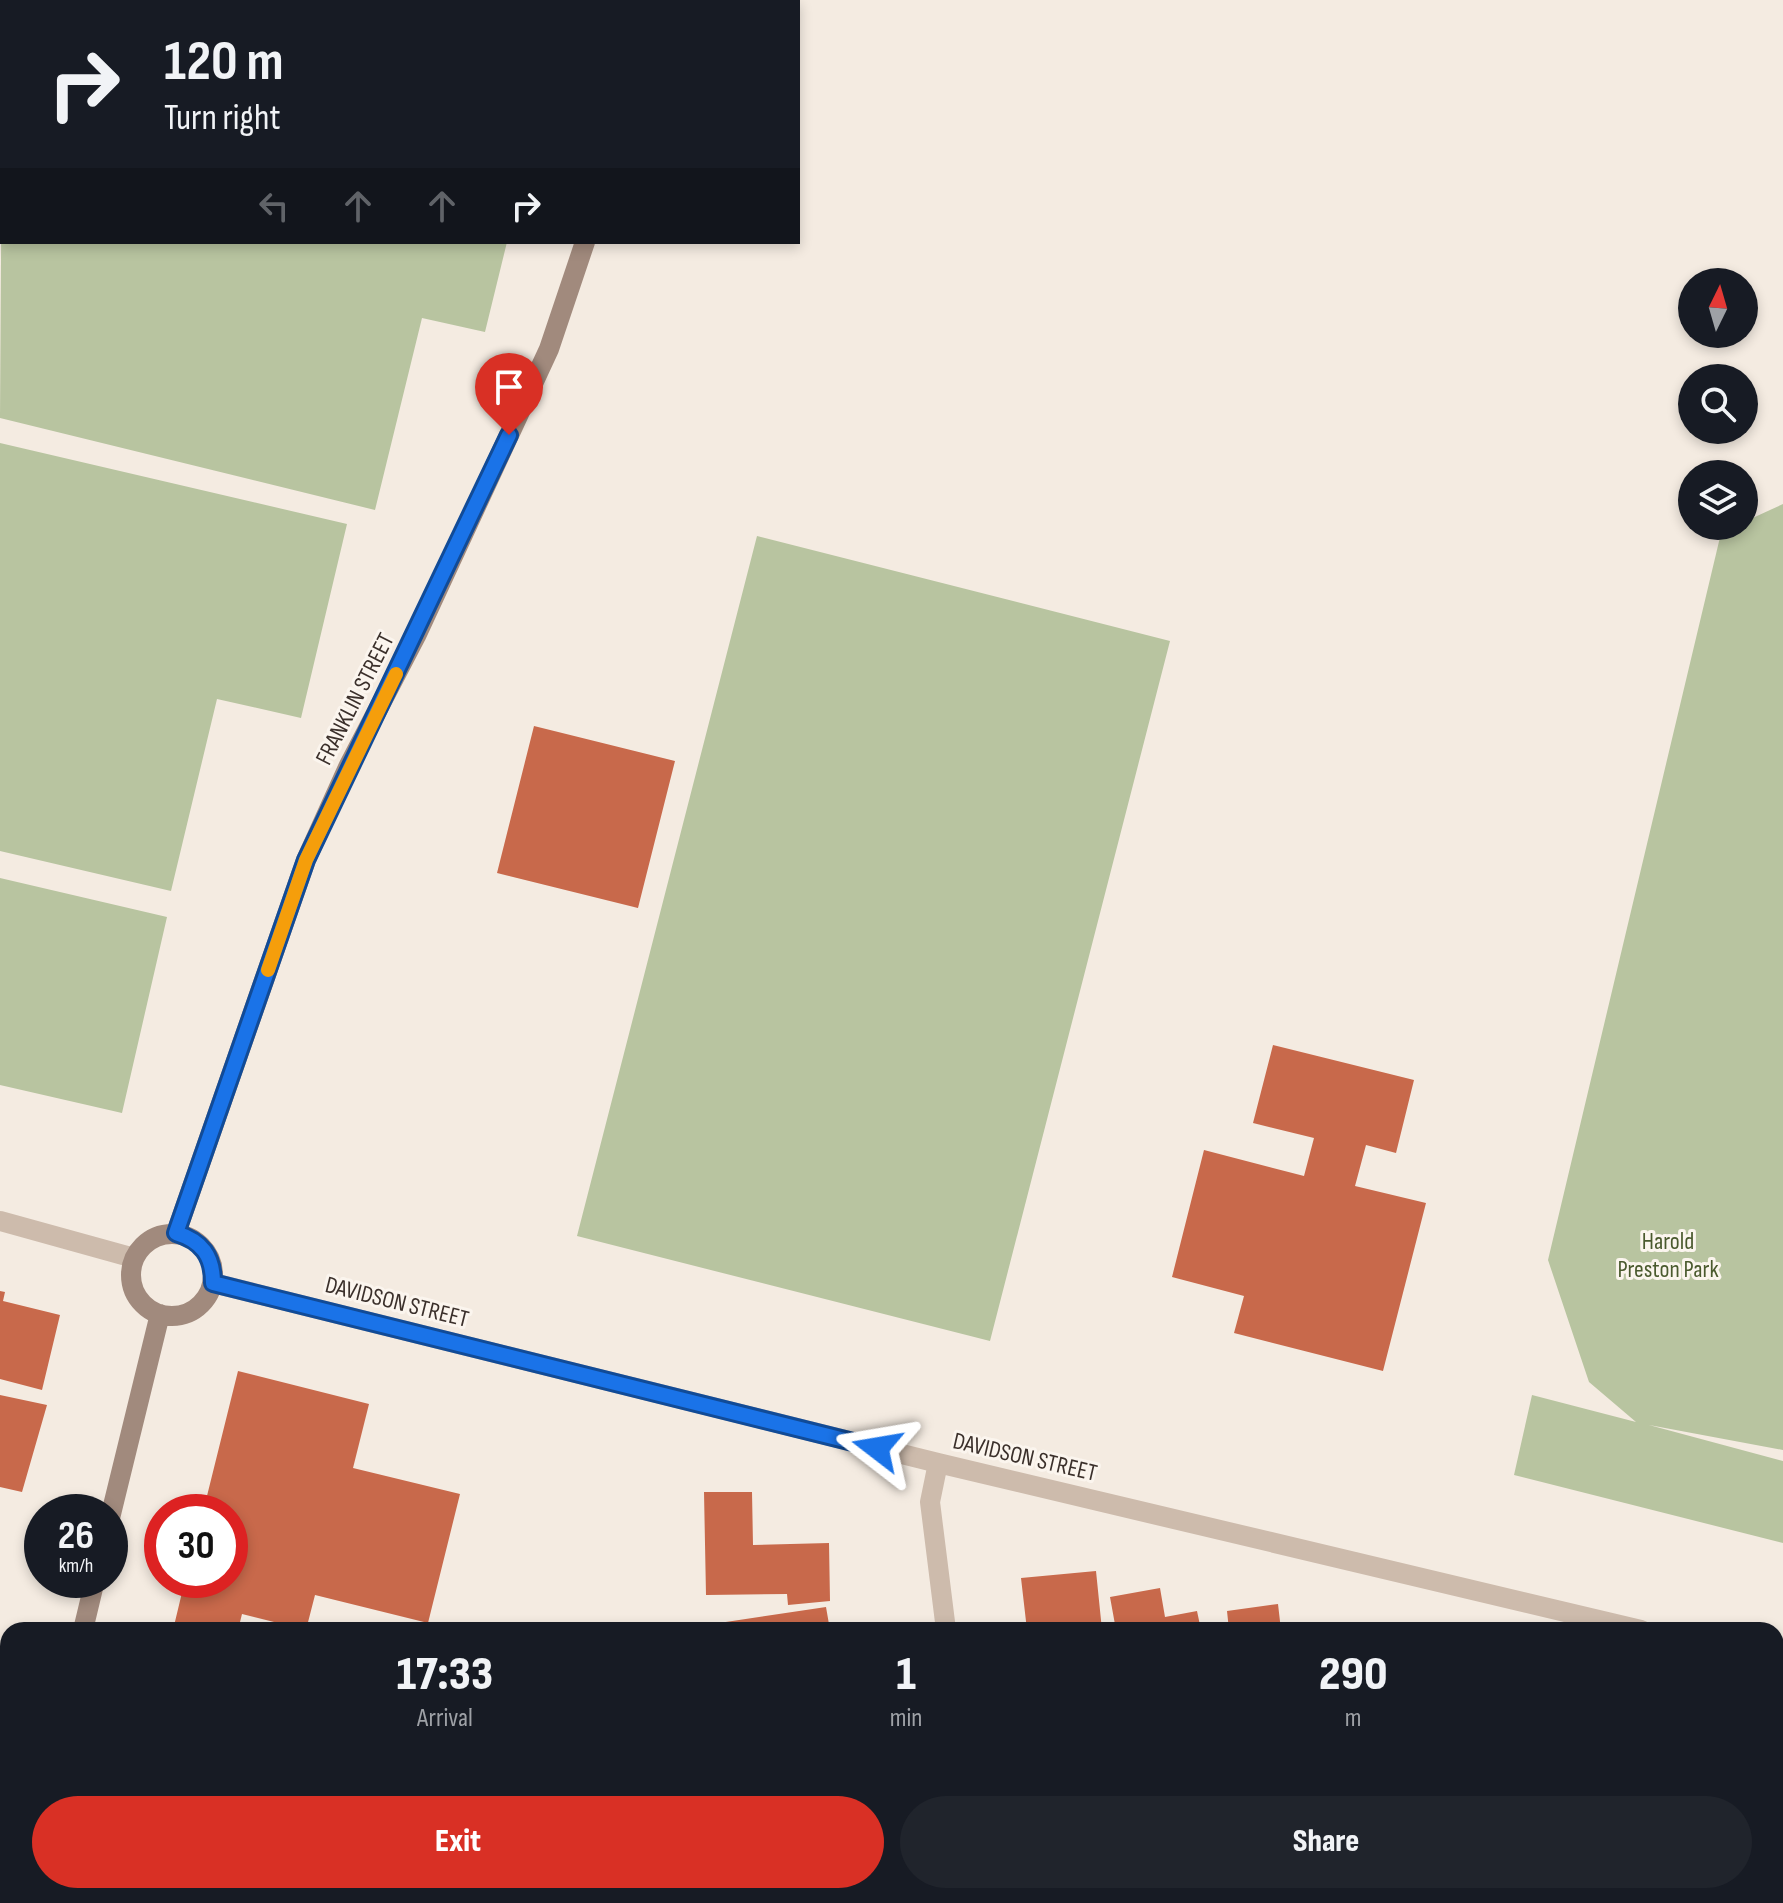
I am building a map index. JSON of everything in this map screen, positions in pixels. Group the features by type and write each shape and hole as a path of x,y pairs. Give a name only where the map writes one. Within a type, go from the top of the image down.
{"street":[{"name":"FRANKLIN STREET","path":"176,1233 306,860 349,765 416,636 549,349 584,244"},
{"path":"0,1221 134,1258"},
{"path":"176,1233 192,1238 205,1250 213,1265 213,1283 206,1298 193,1310 177,1316 160,1314 145,1306 134,1292 130,1275 134,1258 144,1244 159,1236 176,1233"},
{"name":"DAVIDSON STREET","path":"213,1283 938,1463 1607,1622"},
{"path":"116,1494 160,1314"},
{"path":"938,1463 930,1502 945,1622"},
{"path":"85,1622 91,1598"}],"green space":[{"path":"1,244 507,244 485,332 422,318 375,510 0,418"},
{"path":"0,443 347,524 301,718 217,699 171,891 0,851"},
{"name":"Harold Preston Park","path":"1783,504 1783,1450 1649,1425 1783,1461 1783,1543 1514,1475 1532,1395 1636,1422 1589,1382 1548,1260 1719,540 1758,540 1758,516"},
{"path":"757,536 1170,641 990,1341 577,1236"},
{"path":"0,878 167,917 122,1113 0,1085"}],"building":[{"path":"534,726 675,761 638,908 497,873"},
{"path":"1273,1045 1414,1080 1396,1153 1366,1145 1355,1186 1426,1203 1383,1371 1234,1333 1244,1296 1172,1277 1204,1150 1304,1176 1314,1138 1253,1123"},
{"path":"0,1291 5,1292 3,1301 60,1315 42,1390 0,1379"},
{"path":"238,1371 369,1404 353,1468 460,1494 428,1622 315,1595 308,1622 274,1622 242,1614 240,1622 175,1622 181,1598 248,1598 248,1494 207,1494"},
{"path":"0,1395 47,1405 22,1492 0,1487"},
{"path":"704,1492 752,1492 753,1545 829,1543 830,1601 788,1605 787,1594 706,1595"},
{"path":"1096,1571 1101,1622 1026,1622 1021,1578"},
{"path":"1160,1588 1165,1617 1197,1611 1199,1622 1115,1622 1110,1597"},
{"path":"1278,1604 1280,1622 1228,1622 1227,1611"},
{"path":"826,1607 829,1622 726,1622"}],"slow traffic":[{"path":"268,970 306,860 349,765 396,674"}],"route":[{"path":"509,435 416,636 349,765 306,860 176,1233 192,1238 205,1250 213,1265 213,1283 877,1448"}]}
